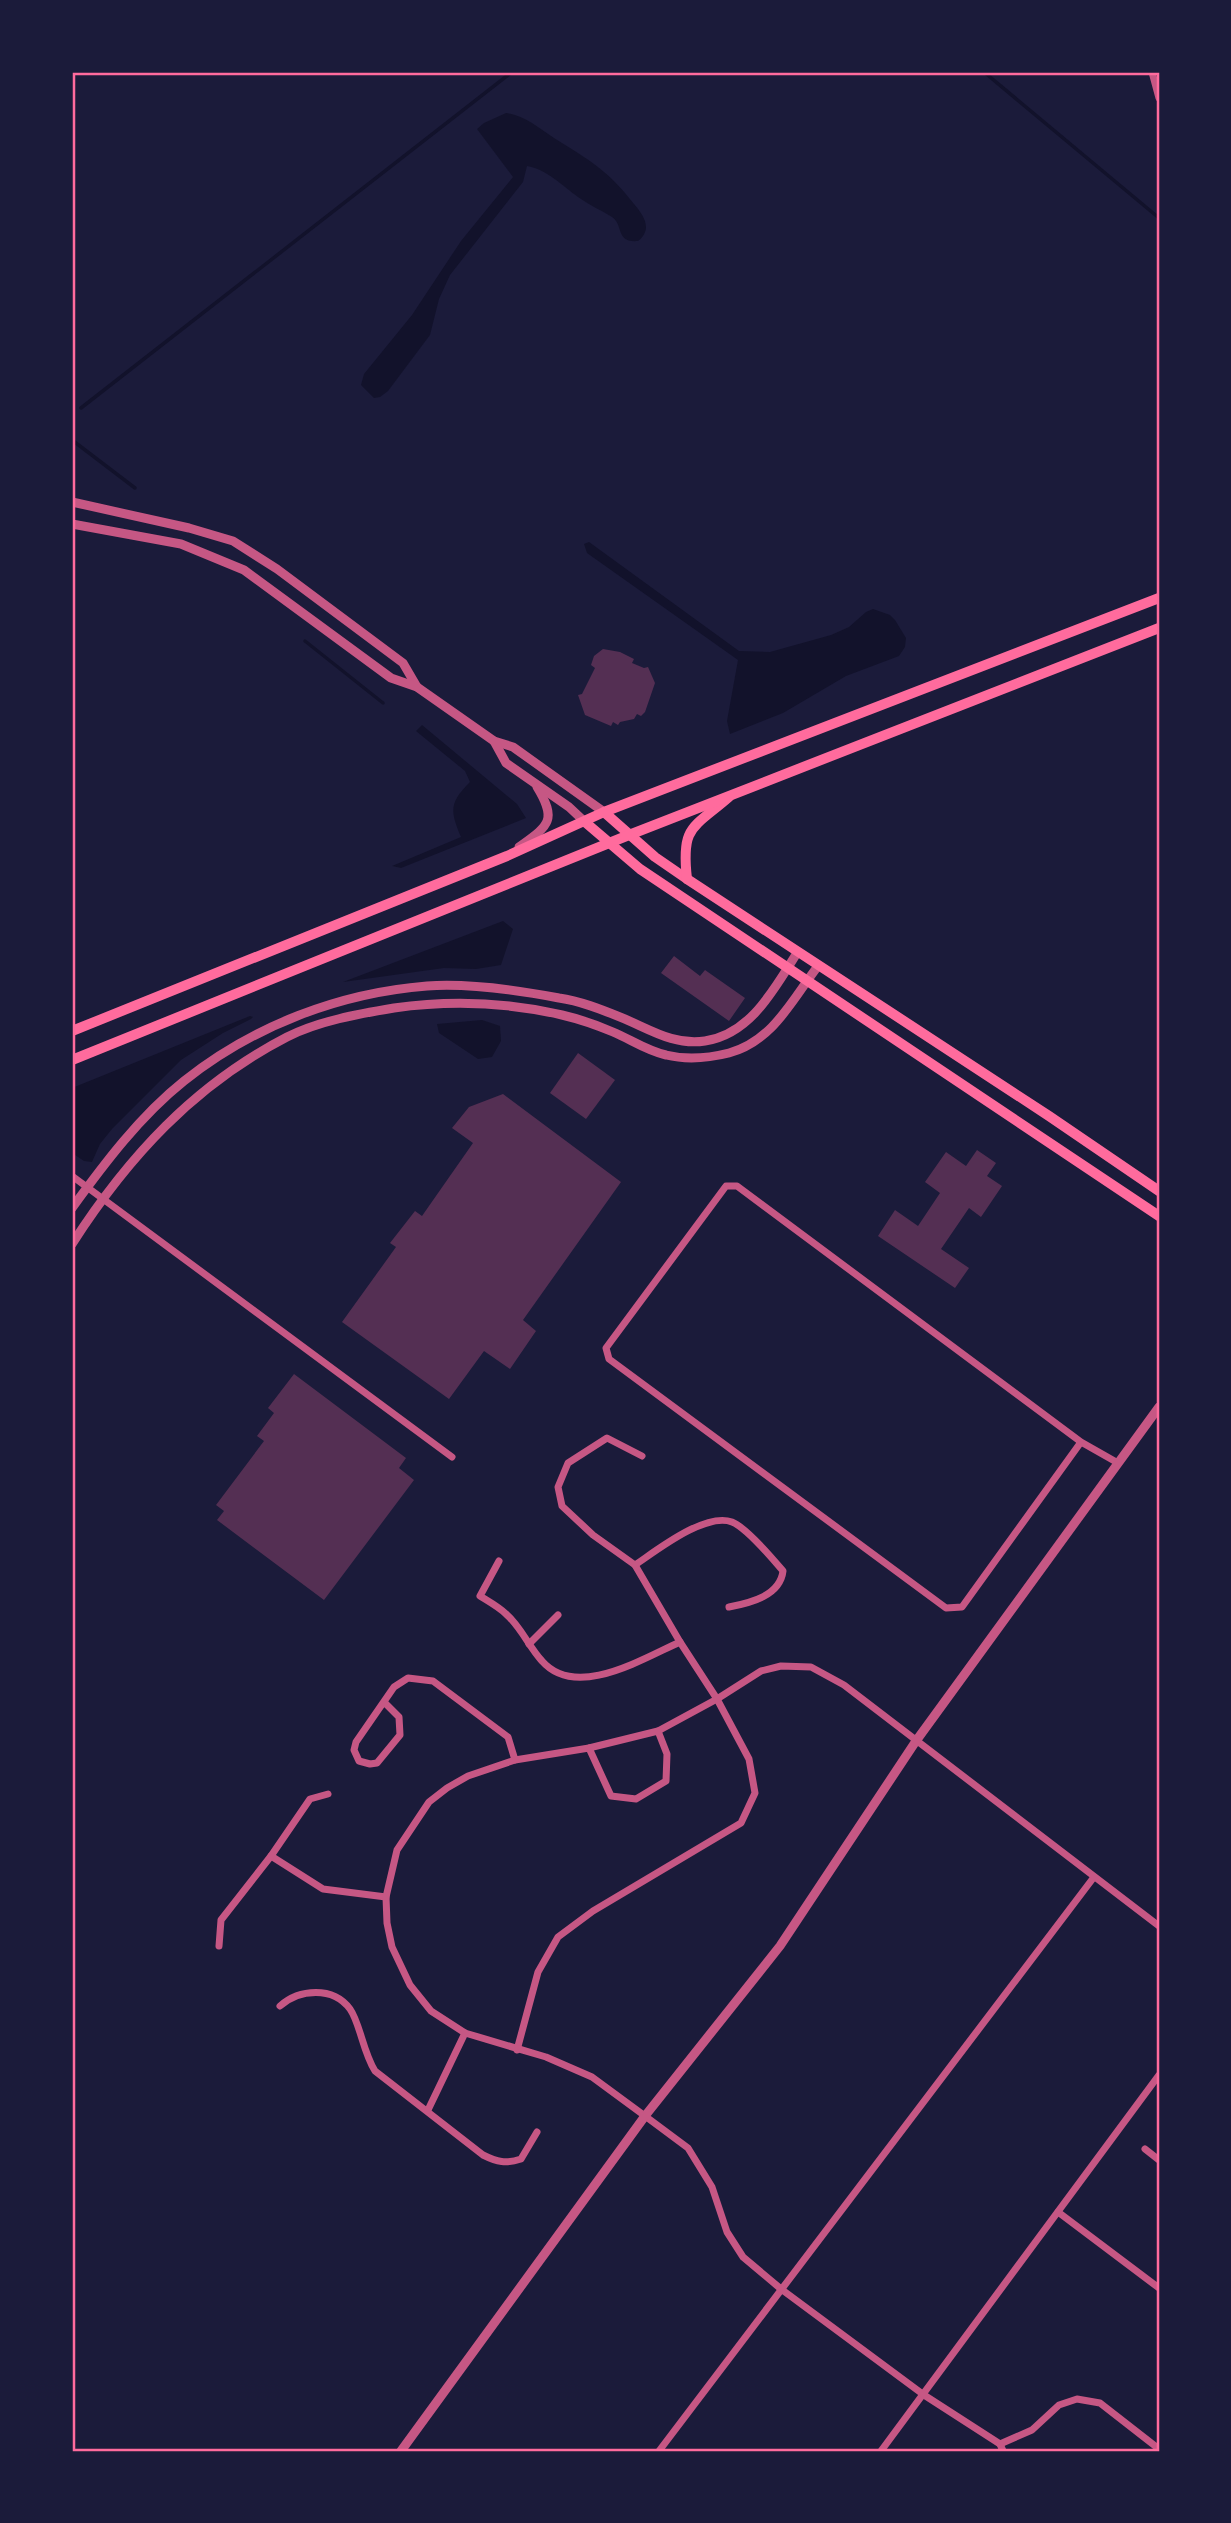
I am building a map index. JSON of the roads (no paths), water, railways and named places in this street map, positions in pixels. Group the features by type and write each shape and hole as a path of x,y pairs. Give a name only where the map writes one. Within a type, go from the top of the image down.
{"highway":[{"path":"72,1031 507,856 604,813 1159,598"},
{"path":"72,1060 629,835 1159,628"}],"main road":[{"path":"687,879 684,843 691,830 732,795"},
{"path":"604,813 687,879 1159,1191"},
{"path":"585,822 640,869 1159,1216"}],"street":[{"path":"1152,72 1159,98"},
{"path":"72,502 189,527 233,541 277,569 403,663 417,687"},
{"path":"72,524 181,544 244,570 391,678 417,687 494,741 513,747 604,813"},
{"path":"494,741 506,763 535,782 585,822"},
{"path":"507,856 547,826 547,802 535,782"},
{"path":"72,1209 135,1128 183,1082 244,1040 284,1021 374,993 429,986 483,988 577,1002 673,1041 706,1041 726,1035 743,1025 763,1003 797,953"},
{"path":"72,1244 101,1198 183,1108 223,1076 288,1037 328,1022 432,1003 477,1002 564,1016 612,1031 662,1055 702,1058 751,1045 788,1012 818,966"},
{"path":"72,1177 453,1457"},
{"path":"1081,1442 962,1607 946,1608 609,1359 606,1348 726,1186 737,1186 1081,1442 1118,1463"},
{"path":"401,2451 645,2116 780,1946 916,1741 1159,1407"},
{"path":"517,2050 538,1972 558,1937 593,1911 741,1823 755,1793 749,1759 717,1699 635,1565 593,1535 562,1507 558,1488 568,1463 607,1438 642,1456"},
{"path":"635,1565 671,1539 710,1522 732,1522 761,1546 783,1571 780,1583 768,1594 749,1603 729,1607"},
{"path":"499,1561 480,1596 507,1614 543,1662 555,1672 573,1678 589,1679 680,1642"},
{"path":"529,1644 558,1615"},
{"path":"1159,1926 844,1685 811,1667 781,1666 761,1671 717,1699 657,1731 589,1748 515,1760 468,1776 429,1802 397,1850 386,1897 387,1923 392,1947 410,1985 431,2011 465,2033 546,2057 592,2077 688,2148 712,2188 727,2232 743,2258 924,2395 1001,2448 1032,2430 1059,2405 1077,2399 1100,2403 1159,2449"},
{"path":"384,1702 399,1717 400,1735 377,1763 359,1762 354,1750 356,1742 394,1687 408,1678 433,1681 508,1737 515,1760"},
{"path":"589,1748 611,1796 636,1800 666,1781 667,1754 657,1731"},
{"path":"219,1945 221,1920 271,1856 310,1799 328,1794"},
{"path":"271,1856 323,1889 386,1897"},
{"path":"659,2451 1094,1877"},
{"path":"280,2006 290,1997 303,1993 332,1995 350,2008 367,2058 375,2071 484,2155 497,2162 511,2163 521,2159 537,2132"},
{"path":"428,2110 465,2033"},
{"path":"881,2451 1159,2075"},
{"path":"1146,2150 1159,2160"},
{"path":"1058,2212 1159,2288"}],"waterway":[{"path":"81,408 512,72"},
{"path":"984,72 1159,218"},
{"path":"72,440 135,488"},
{"path":"305,641 383,703"}]}
